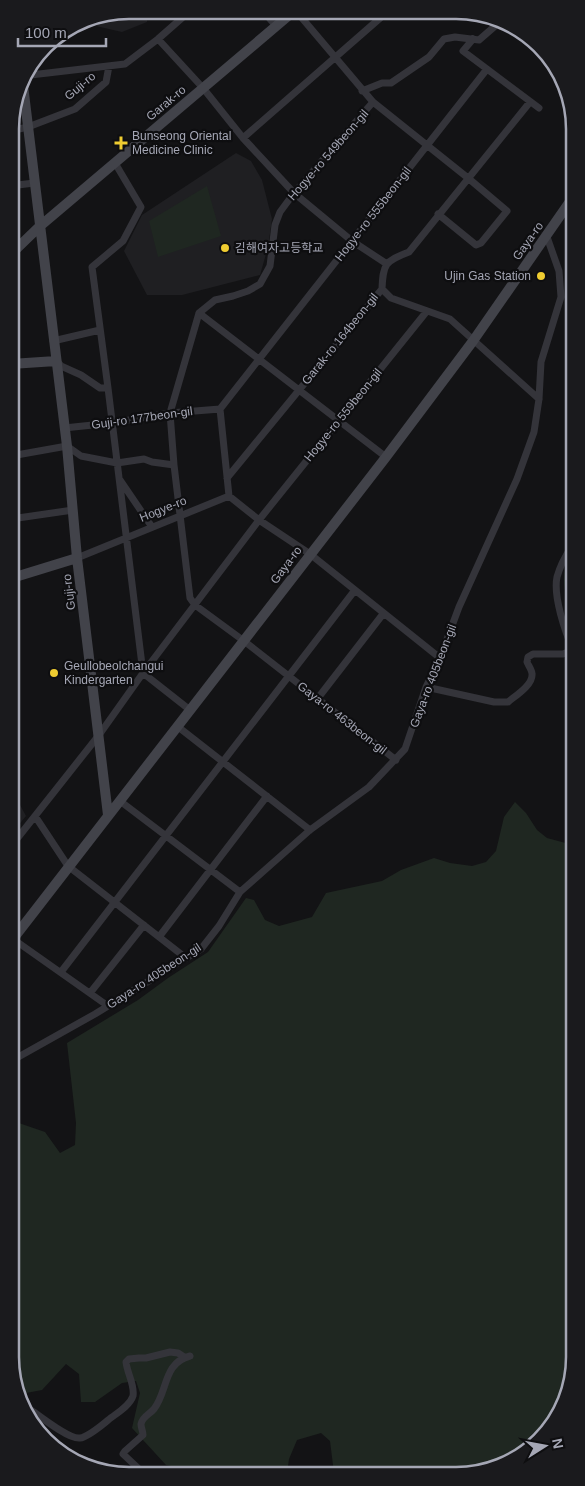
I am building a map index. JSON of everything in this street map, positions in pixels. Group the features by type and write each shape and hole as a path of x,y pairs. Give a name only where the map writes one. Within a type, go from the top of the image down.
{"main road":[{"name":"Garak-ro","path":"19,246 39,227 285,19"},
{"name":"Guji-ro","path":"24,95 67,446 77,558 108,815"},
{"name":"Gaya-ro","path":"19,931 386,457 473,341 566,207"},
{"path":"19,363 56,361"},
{"name":"Hogye-ro","path":"19,576 77,558"}],"street":[{"path":"33,75 125,64 181,19"},
{"path":"270,19 276,26"},
{"path":"302,19 373,102 507,211 481,242 476,245 438,214"},
{"path":"243,138 379,19"},
{"path":"362,91 382,83 391,83 429,57 444,39 455,37 479,40 494,27"},
{"path":"158,39 203,88 243,138 294,193 352,241 386,264 396,257 409,252 530,102"},
{"path":"473,39 463,51 539,108"},
{"name":"Guji-ro","path":"19,128 28,127 75,109 106,82 109,66"},
{"name":"Hogye-ro 555beon-gil","path":"220,409 487,69"},
{"name":"Hogye-ro 549beon-gil","path":"199,313 214,300 233,296 260,284 270,266 275,225 280,212 294,193 373,102"},
{"path":"115,163 141,207 123,241 92,267 143,673 190,710"},
{"path":"19,185 34,183"},
{"name":"Gaya-ro 405beon-gil","path":"19,1057 108,1006 201,949 219,926 240,892 310,830 369,787 406,749 426,687 440,658 459,607 517,479 534,432 541,362 561,297 559,271 546,237"},
{"name":"Garak-ro 164beon-gil","path":"299,390 382,289 383,270 386,264"},
{"name":"Garak-ro 164beon-gil","path":"382,289 391,298 450,319 538,399"},
{"name":"Hogye-ro 559beon-gil","path":"99,735 143,673 259,520 427,311"},
{"path":"195,605 190,598 174,465 170,413 199,313 386,457"},
{"path":"53,341 100,330"},
{"path":"56,361 61,366 81,375 100,388 108,388"},
{"path":"227,478 299,390"},
{"path":"220,409 229,496 259,520 310,554 440,658"},
{"name":"Guji-ro 177beon-gil","path":"64,428 112,423 170,413 220,409"},
{"path":"19,455 67,446 81,456 116,462 144,459 174,465"},
{"path":"118,478 152,527"},
{"name":"Hogye-ro","path":"77,558 229,496"},
{"path":"19,519 72,510"},
{"path":"566,557 557,579 557,592 559,608 566,629"},
{"path":"288,677 355,590"},
{"name":"Gaya-ro 463beon-gil","path":"195,605 396,760"},
{"path":"318,698 383,614"},
{"path":"426,687 494,702 508,702 531,680 532,674 527,662 528,657 533,654 566,653"},
{"name":"Gaya-ro 463beon-gil","path":"61,972 288,677"},
{"path":"177,726 310,830"},
{"path":"19,836 99,735"},
{"path":"159,937 267,796"},
{"path":"120,801 240,892"},
{"path":"35,816 68,866 186,958"},
{"path":"90,993 144,925"},
{"path":"19,943 108,1006"},
{"path":"32,1410 60,1431 75,1438 81,1438 130,1402 133,1395 133,1386 127,1370 126,1362 129,1359 146,1358 170,1352 187,1357 173,1367 168,1374 166,1384 154,1409 142,1421 143,1435 123,1454 136,1467"}],"shaded area":[{"path":"121,19 147,19 147,22 122,32 92,25"},
{"name":"김해여자고등학교","path":"236,153 251,161 262,180 272,219 268,247 260,275 182,295 147,295 124,251 142,215"},
{"path":"207,186 221,236 158,257 149,221"},
{"path":"566,567 566,597 564,585"},
{"path":"515,802 526,813 537,830 547,838 566,843 566,1365 563,1386 546,1421 520,1421 520,1447 485,1464 471,1466 333,1467 330,1441 321,1433 297,1440 288,1467 176,1467 166,1465 132,1428 140,1393 136,1381 122,1383 95,1402 81,1402 79,1374 66,1364 42,1390 26,1393 22,1386 19,1358 19,1123 45,1132 60,1153 75,1145 76,1123 67,1043 138,1000 208,952 246,898 254,900 265,920 279,926 312,917 326,893 382,881 401,870 434,858 450,863 472,866 486,862 496,851 504,817"},
{"path":"19,803 26,816 19,824"}],"place":[{"name":"Bunseong Oriental Medicine Clinic","path":"121,143"},
{"name":"김해여자고등학교","path":"225,248"},
{"name":"Ujin Gas Station","path":"541,276"},
{"name":"Geullobeolchangui Kindergarten","path":"54,673"}]}
